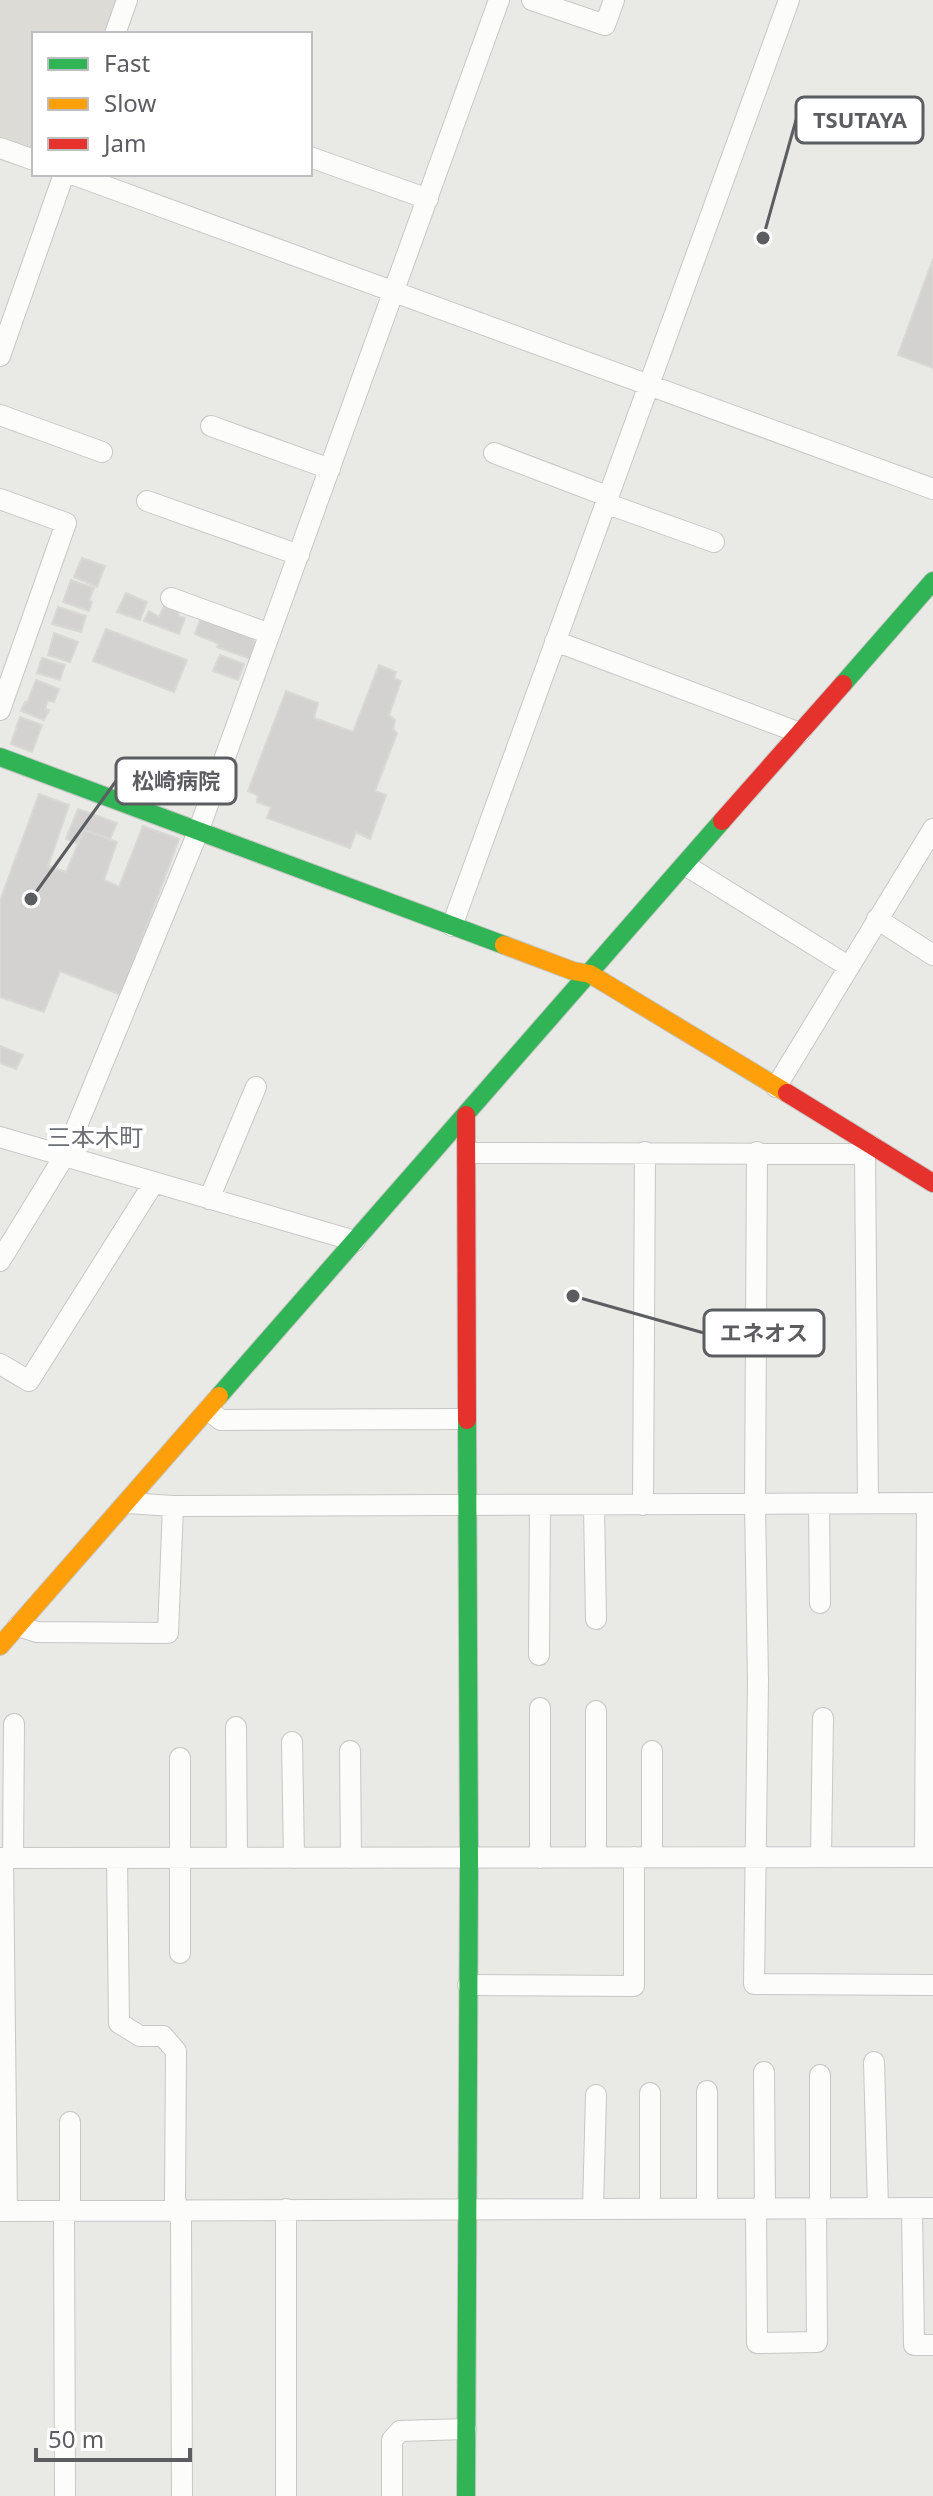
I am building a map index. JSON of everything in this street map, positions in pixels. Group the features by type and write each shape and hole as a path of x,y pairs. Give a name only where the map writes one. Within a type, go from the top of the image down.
{"street":[{"path":"116,32 127,0"},
{"path":"0,1261 65,1155 198,832 499,0"},
{"path":"532,0 605,25 614,0"},
{"path":"452,926 789,0"},
{"path":"0,148 32,159"},
{"path":"312,158 428,199"},
{"path":"0,356 63,176"},
{"path":"77,176 933,489"},
{"path":"0,415 102,452"},
{"path":"211,426 330,469"},
{"path":"494,453 714,542"},
{"path":"0,499 66,523 0,710"},
{"path":"147,501 299,555"},
{"path":"0,1646 933,581"},
{"path":"171,598 270,634"},
{"path":"555,641 800,733"},
{"path":"0,757 573,971 590,974 776,1087 869,1150 933,1183"},
{"path":"776,1087 933,829"},
{"path":"685,865 848,966"},
{"path":"877,919 933,955"},
{"path":"209,1199 256,1087"},
{"path":"466,1115 469,1858 466,2496"},
{"path":"0,1137 355,1241"},
{"path":"467,1153 869,1150"},
{"path":"868,1503 869,1150"},
{"path":"643,1505 645,1152"},
{"path":"757,1152 755,1504 758,1681 754,1984 933,1985"},
{"path":"0,1364 29,1381 153,1184"},
{"path":"208,1410 221,1420 466,1419"},
{"path":"5,1858 929,1857 930,1503 466,1507 173,1506 127,1503"},
{"path":"819,1504 820,1603"},
{"path":"18,1626 37,1632 168,1633 173,1506"},
{"path":"539,1655 540,1506"},
{"path":"594,1506 596,1619"},
{"path":"540,1708 540,1858"},
{"path":"596,1711 596,1857"},
{"path":"821,1856 823,1718"},
{"path":"14,1724 5,1858 4,2211 923,2208 914,2345 933,2345"},
{"path":"236,1727 237,1858"},
{"path":"292,1742 294,1858"},
{"path":"350,1751 351,1858"},
{"path":"468,1985 634,1986 652,1751"},
{"path":"180,1758 180,1953"},
{"path":"117,1858 119,2023 140,2036 163,2036 176,2051 175,2199 181,2222 182,2496"},
{"path":"874,2062 878,2208"},
{"path":"764,2072 757,2343 817,2342 820,2075"},
{"path":"707,2091 707,2208"},
{"path":"650,2093 650,2209"},
{"path":"593,2209 596,2095"},
{"path":"65,2496 70,2122"},
{"path":"286,2209 286,2496"},
{"path":"392,2496 392,2440 400,2431 466,2429"}],"shaded area":[{"path":"0,0 119,0 108,32 32,32 32,154 0,142"}],"building":[{"path":"933,259 933,368 898,355"},
{"path":"82,558 105,566 97,587 74,577"},
{"path":"71,580 94,588 89,611 63,602"},
{"path":"126,593 147,602 140,620 117,612"},
{"path":"58,607 86,616 81,632 52,624"},
{"path":"164,607 179,612 178,616 185,618 179,634 144,621 149,611 159,617"},
{"path":"201,617 252,637 256,646 251,659 217,647 219,644 195,634"},
{"path":"106,629 187,660 174,692 93,661"},
{"path":"54,633 78,642 70,662 48,655"},
{"path":"220,655 244,664 238,680 213,671"},
{"path":"42,658 65,665 60,680 37,673"},
{"path":"379,665 396,672 394,678 401,681 389,715 395,720 393,729 397,733 375,791 386,795 370,839 356,832 350,848 267,818 271,807 257,802 258,796 248,791 286,691 318,703 314,718 353,732"},
{"path":"36,680 59,689 54,702 48,700 45,709 49,710 44,720 21,711"},
{"path":"20,717 42,725 32,752 11,744"},
{"path":"39,794 69,805 48,866 66,872 84,830 117,842 104,880 119,887 143,826 179,839 121,995 60,971 44,1012 0,997 0,901"},
{"path":"78,809 117,823 110,839 84,830 77,843 66,839"},
{"path":"0,1046 23,1055 16,1069 0,1063"}],"traffic: fast":[{"path":"843,684 933,581"},
{"path":"0,757 504,945"},
{"path":"219,1396 722,821"},
{"path":"466,2496 469,1858 467,1420"}],"traffic: slow":[{"path":"504,945 573,971 590,974 787,1093"},
{"path":"0,1646 219,1396"}],"traffic: jam":[{"path":"722,821 843,684"},
{"path":"787,1093 933,1183"},
{"path":"466,1115 467,1420"}],"place":[{"name":"TSUTAYA","path":"763,238"},
{"name":"松崎病院","path":"31,899"},
{"name":"エネオス","path":"573,1296"}],"district":[{"name":"三本木町","path":"95,1136"}]}
